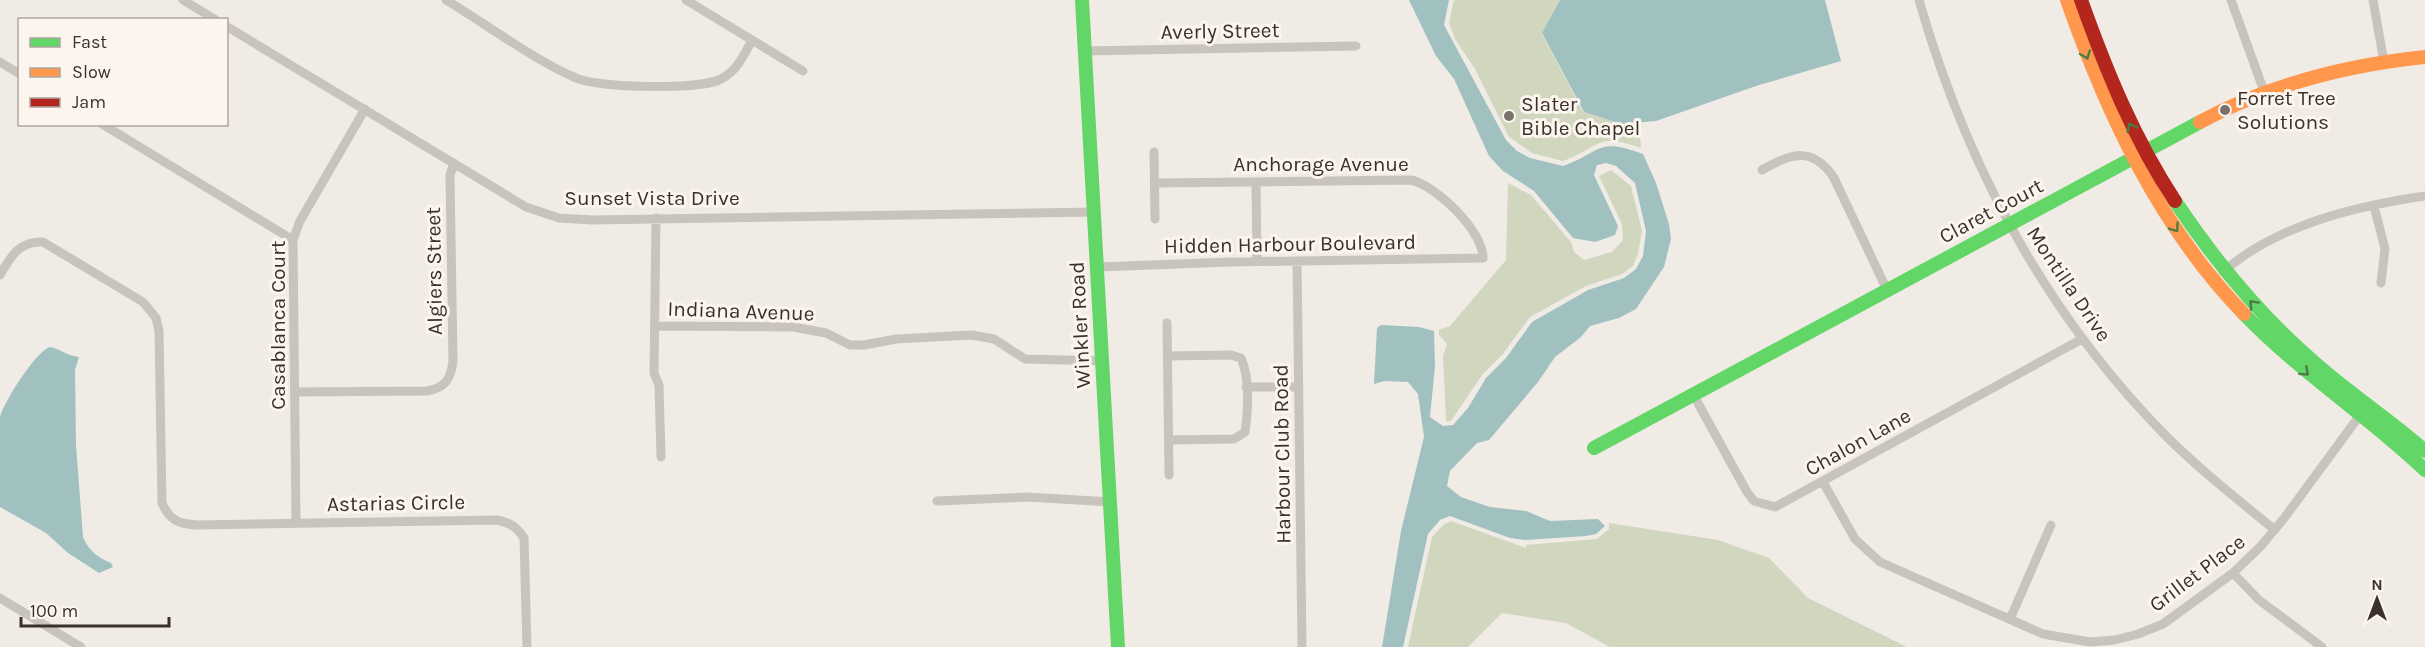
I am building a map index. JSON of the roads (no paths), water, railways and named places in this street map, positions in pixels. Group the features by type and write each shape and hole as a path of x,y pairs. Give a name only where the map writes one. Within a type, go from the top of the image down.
{"street":[{"path":"183,0 213,18"},
{"path":"446,0 566,73 601,85 685,85 719,81 737,66 752,40"},
{"path":"686,0 802,71"},
{"name":"Winkler Road","path":"1082,0 1118,647"},
{"name":"Montilla Drive","path":"1920,0 1958,115 2008,226 2059,308 2082,339 2165,435 2223,488 2275,530"},
{"path":"2067,0 2096,82 2138,156 2178,208 2219,275 2425,470"},
{"path":"2081,0 2138,156"},
{"path":"2230,0 2265,94"},
{"path":"2373,0 2384,62"},
{"name":"Sunset Vista Drive","path":"228,27 526,207 547,215 592,220 1095,212"},
{"name":"Averly Street","path":"1085,51 1356,46"},
{"name":"Claret Court","path":"1594,448 2207,118 2265,94 2309,80 2384,62 2425,57"},
{"path":"0,62 18,73"},
{"name":"Casablanca Court","path":"296,523 293,240 300,221 365,109"},
{"path":"105,126 293,240"},
{"path":"1154,152 1155,219"},
{"path":"1762,170 1794,155 1811,157 1824,166 1834,178 1887,290"},
{"name":"Algiers Street","path":"295,392 427,391 438,389 451,378 453,361 450,175 454,163"},
{"name":"Anchorage Avenue","path":"1155,183 1400,179 1421,183 1474,230 1483,246 1483,258"},
{"path":"1256,182 1257,261"},
{"path":"2219,275 2246,253 2278,237 2374,206 2425,196"},
{"path":"2374,206 2385,249 2381,283"},
{"path":"656,218 654,373 659,385 661,457"},
{"name":"Astarias Circle","path":"0,275 21,246 32,242 43,242 151,309 159,331 162,503 166,514 175,521 186,524 496,520 508,522 517,528 524,538 527,647"},
{"name":"Hidden Harbour Boulevard","path":"1098,267 1257,261 1483,258"},
{"name":"Harbour Club Road","path":"1297,261 1302,647"},
{"path":"1167,323 1169,475"},
{"name":"Indiana Avenue","path":"655,326 793,327 826,333 850,345 864,345 896,339 972,335 994,339 1025,359 1103,362"},
{"name":"Chalon Lane","path":"1694,396 1746,492 1754,501 1775,507 2082,339"},
{"path":"1168,356 1230,355 1241,358 1245,368 1246,387 1245,432 1234,439 1169,440"},
{"path":"1246,387 1299,387"},
{"path":"2363,411 2425,451"},
{"name":"Grillet Place","path":"1823,482 1854,539 1870,555 1891,567 2043,634 2066,640 2103,641 2126,638 2163,624 2233,573 2275,530 2363,411"},
{"path":"937,501 1027,497 1111,502"},
{"path":"2010,619 2051,525"},
{"path":"2233,573 2259,600 2322,647"},
{"path":"0,598 81,647"}],"water":[{"path":"1409,0 1449,0 1444,25 1506,140 1517,151 1530,158 1563,166 1608,146 1643,154 1656,183 1669,224 1671,239 1664,267 1636,309 1619,318 1590,326 1581,337 1555,357 1538,382 1489,440 1477,443 1450,471 1447,486 1461,497 1490,507 1526,511 1550,521 1598,519 1605,526 1596,534 1586,536 1525,540 1510,538 1450,516 1440,520 1428,534 1403,647 1382,647 1401,531 1424,437 1418,394 1408,382 1384,381 1374,384 1377,328 1381,325 1419,327 1434,331 1435,366 1430,417 1443,426 1453,425 1468,408 1486,378 1506,358 1532,322 1588,290 1624,278 1636,269 1643,256 1646,231 1635,183 1616,166 1606,163 1597,165 1594,175 1618,226 1615,235 1595,242 1573,238 1534,191 1503,171 1489,156 1454,79 1436,56"},
{"path":"1560,0 1825,0 1841,61 1756,86 1656,121 1621,124 1584,112 1542,33"},
{"path":"50,347 79,357 75,370 76,445 83,537 94,553 111,563 113,567 99,573 68,553 46,533 0,507 0,418 2,411 21,378 37,358"}],"place":[{"name":"Forret Tree Solutions","path":"2225,110"},
{"name":"Slater Bible Chapel","path":"1509,116"}]}
